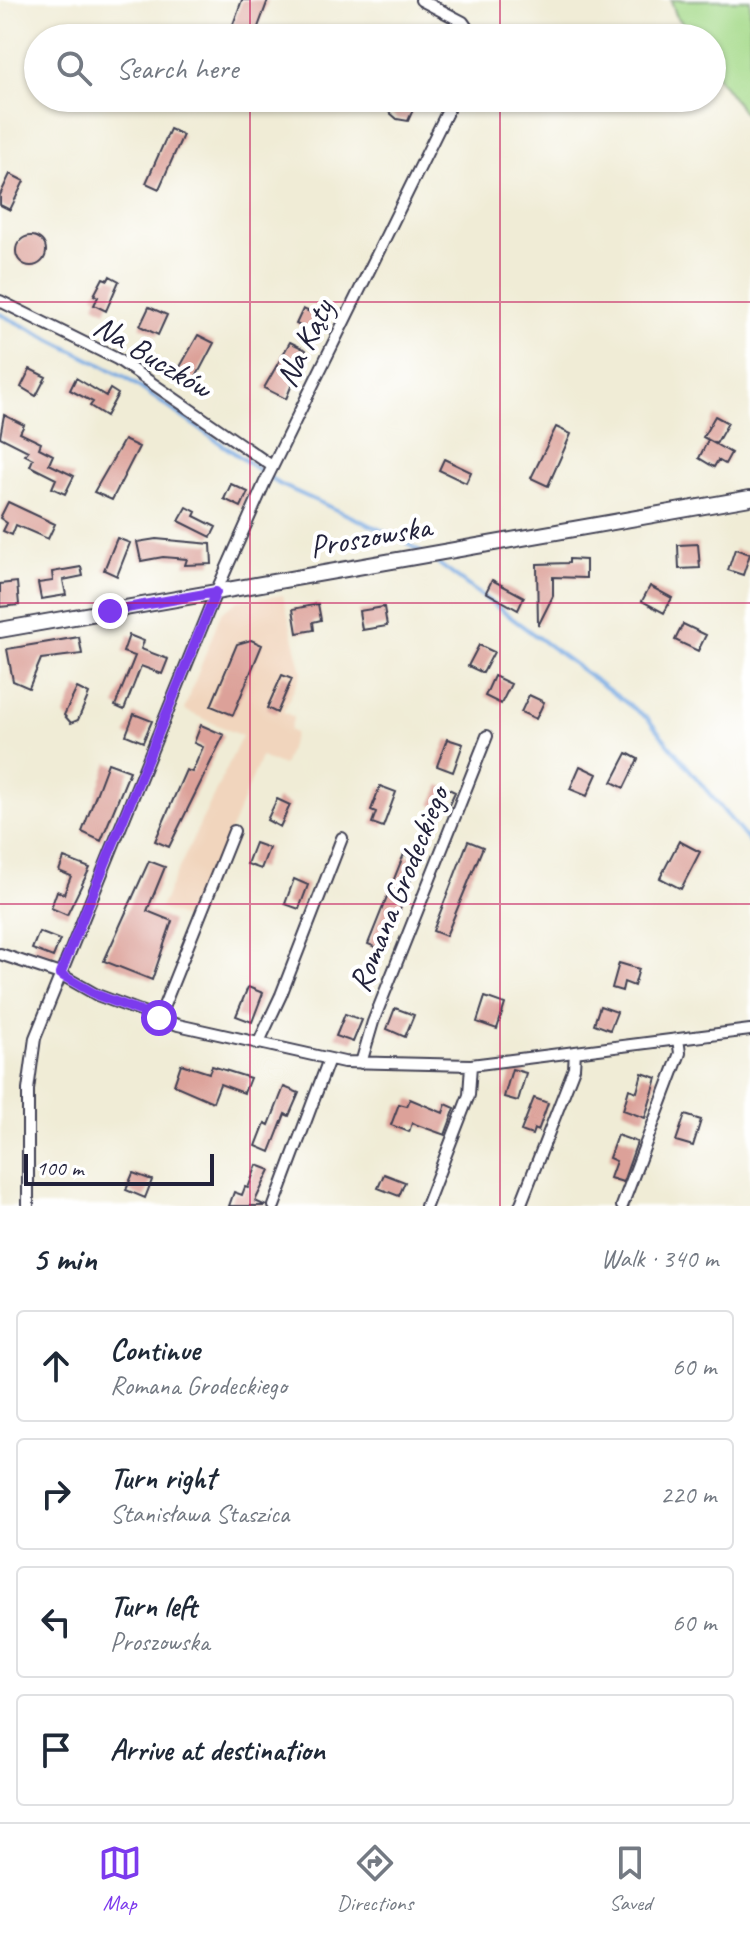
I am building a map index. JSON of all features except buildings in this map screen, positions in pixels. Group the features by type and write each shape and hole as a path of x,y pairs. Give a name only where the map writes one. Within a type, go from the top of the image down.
{"main road":[{"name":"Proszowska","path":"0,630 750,498"}],"street":[{"path":"421,0 464,24"},
{"name":"Na Kąty","path":"28,1206 28,1090 35,1038 216,592 271,468 447,112"},
{"name":"Na Buczków","path":"0,301 117,359 171,392 271,468"},
{"name":"Romana Grodeckiego","path":"361,1063 373,1022 447,844 487,736"},
{"path":"159,1018 234,831"},
{"path":"258,1044 281,995 342,838"},
{"path":"0,954 60,974 97,995 159,1018 258,1044 361,1063 471,1065 750,1030"},
{"path":"622,1206 680,1053 678,1039"},
{"path":"520,1206 574,1068 575,1052"},
{"path":"274,1206 329,1059"},
{"path":"426,1206 469,1095 471,1065"}],"shaded area":[{"path":"283,595 302,672 283,712 294,717 289,730 295,733 283,766 261,757 193,922 160,908 242,736 184,710 221,613 238,601"}],"green space":[{"path":"671,0 750,0 750,121 726,89 726,24 683,24"}],"waterway":[{"path":"0,314 125,377 279,484 401,539 421,552"},
{"path":"432,559 648,719 750,843"}],"route":[{"path":"110,611 216,592 60,974 97,995 159,1018"}]}
